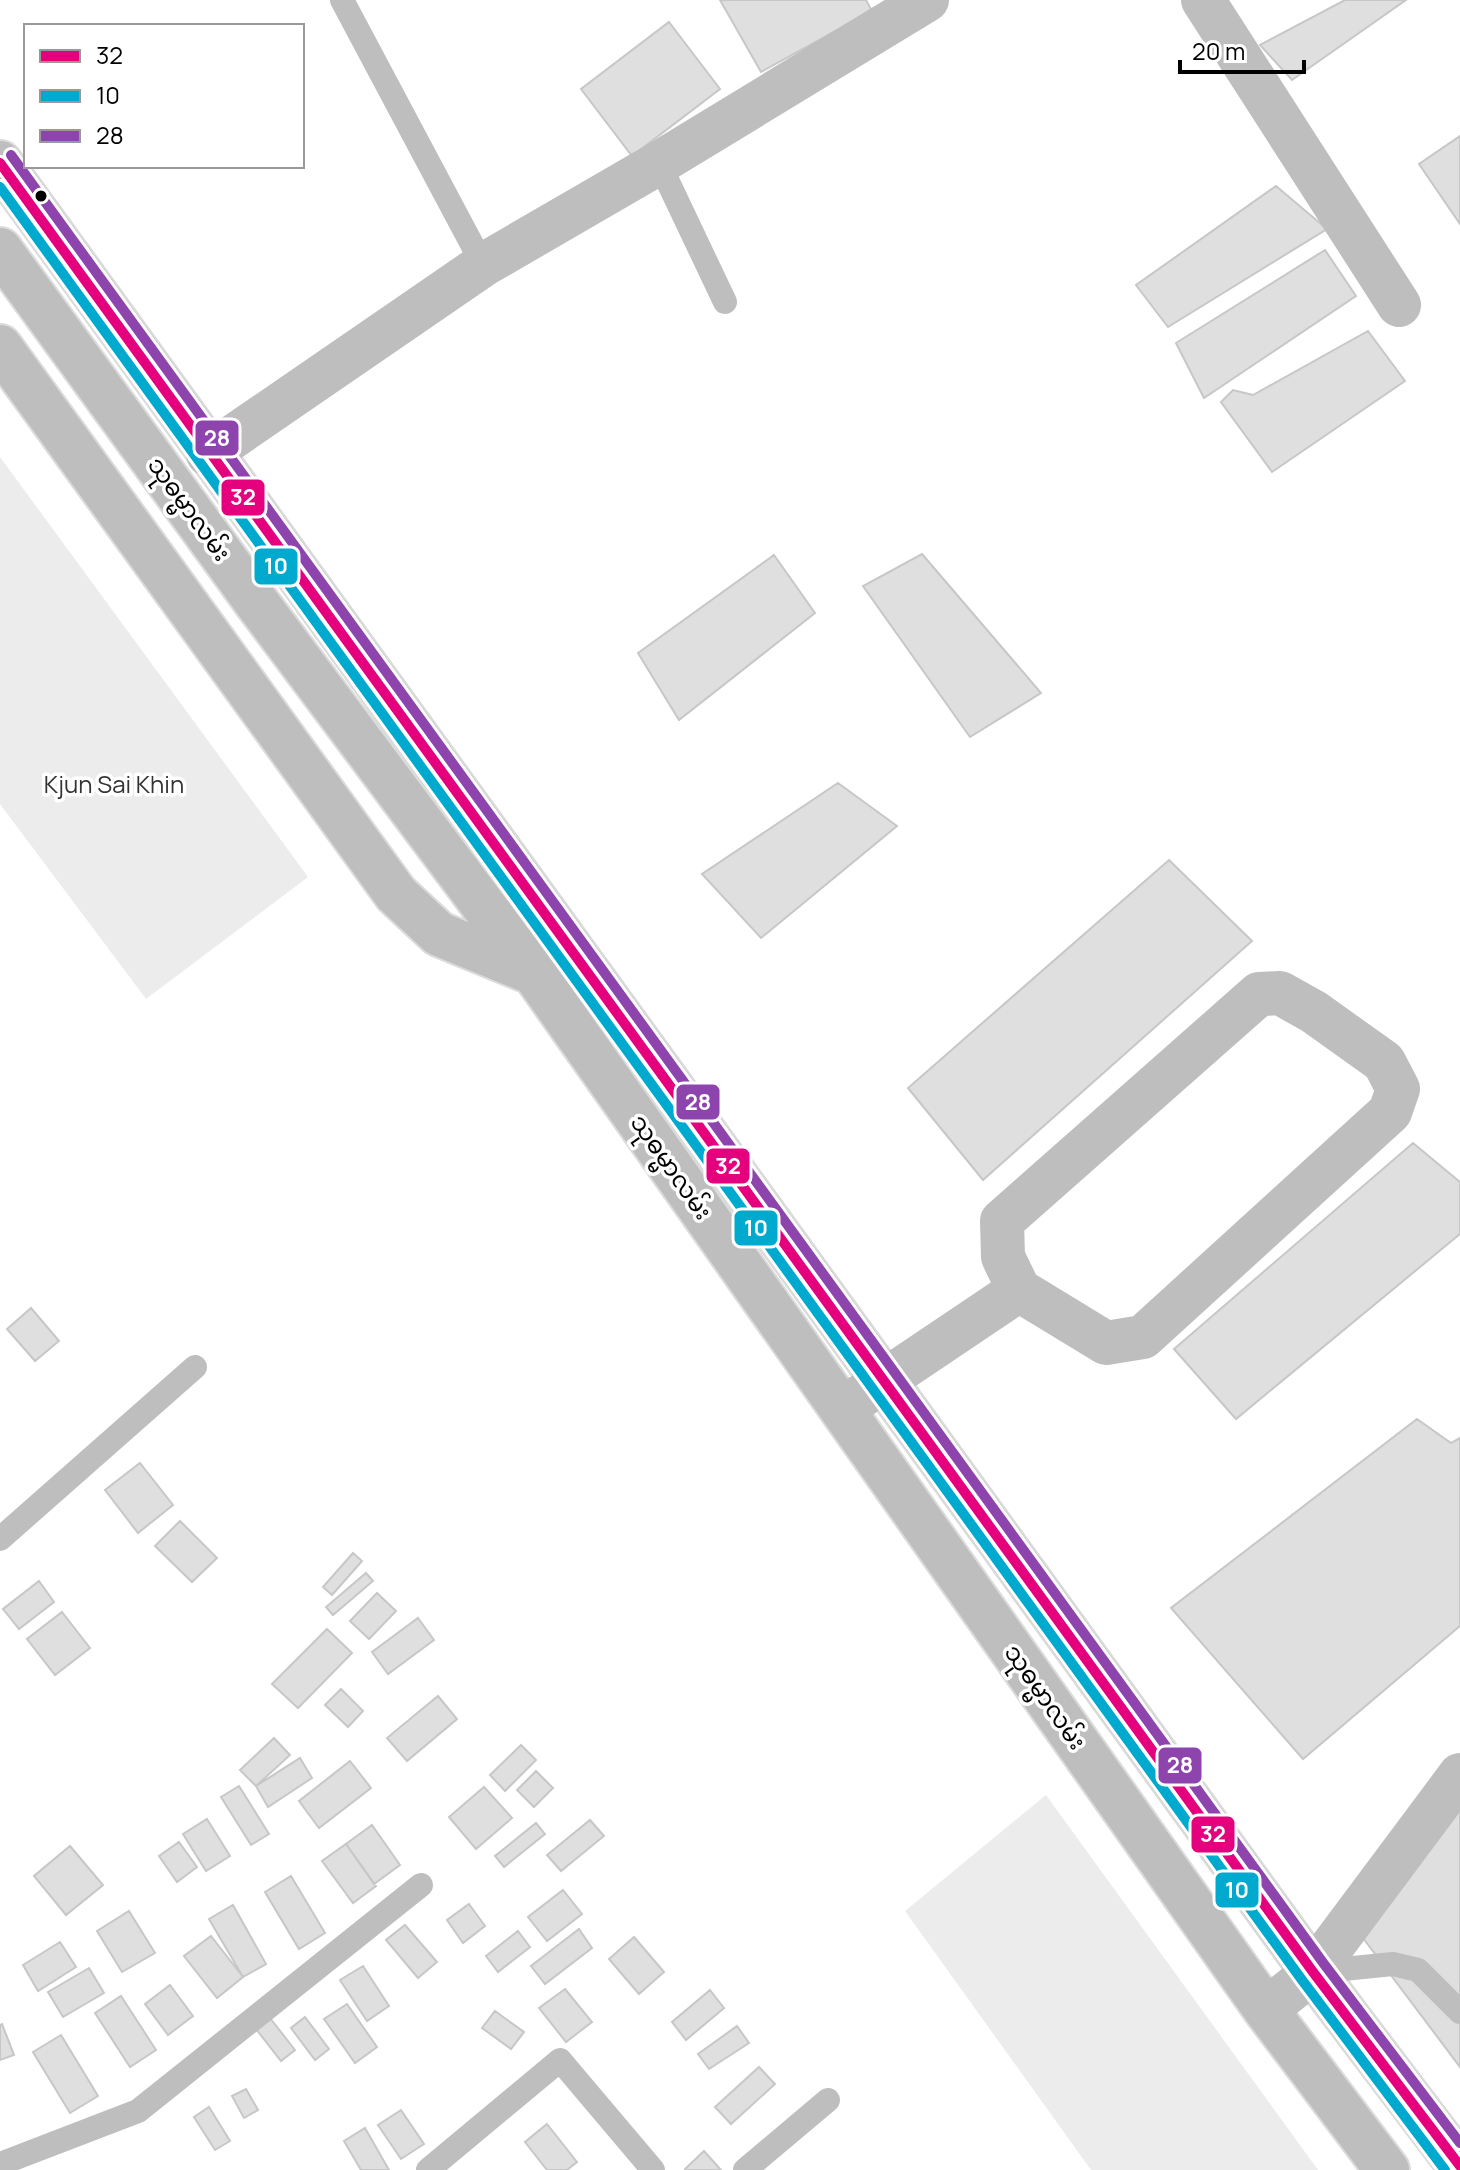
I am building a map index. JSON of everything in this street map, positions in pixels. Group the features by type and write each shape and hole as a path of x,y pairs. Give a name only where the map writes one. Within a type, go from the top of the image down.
{"main road":[{"path":"1203,0 1399,305"},
{"path":"208,454 483,265 659,163 910,5"},
{"name":"သုဓမ္မာလမ်း","path":"0,163 208,454 884,1378 1313,1972 1460,2166"},
{"name":"သုဓမ္မာလမ်း","path":"0,250 534,973 1266,2010 1387,2170"},
{"path":"0,347 396,894 439,934 534,973"},
{"path":"1280,993 1314,1012 1384,1062 1398,1089 1390,1112 1143,1337 1106,1343 1019,1290 1003,1257 1002,1221 1259,994 1280,993"},
{"path":"842,1409 1019,1290"},
{"path":"1045,1696 1090,1663"},
{"path":"1266,2010 1313,1972 1460,1775"}],"lane":[{"path":"342,0 483,265"},
{"path":"659,163 725,302"},
{"path":"0,1539 195,1367"},
{"path":"0,2164 138,2111 421,1885"},
{"path":"1313,1972 1393,1964 1418,1970 1460,2012"},
{"path":"428,2170 560,2060 653,2170"},
{"path":"745,2170 828,2100"}],"green space":[{"name":"Kjun Sai Khin","path":"0,457 308,877 146,999 0,804"},
{"path":"1046,1795 1318,2170 1091,2170 905,1911"}],"building":[{"path":"720,0 866,0 872,11 761,72"},
{"path":"1345,0 1406,0 1292,80 1260,45"},
{"path":"669,22 720,89 632,156 581,89"},
{"path":"1460,136 1460,224 1419,164"},
{"path":"1276,186 1327,229 1168,327 1136,285"},
{"path":"1325,250 1356,296 1204,398 1176,343"},
{"path":"1368,331 1405,381 1272,472 1221,402 1233,390 1253,395"},
{"path":"922,554 1041,693 970,737 863,586"},
{"path":"774,555 815,613 679,720 638,653"},
{"path":"838,783 897,826 761,938 702,874"},
{"path":"1169,860 1252,941 983,1180 908,1088"},
{"path":"1413,1143 1460,1182 1460,1234 1236,1419 1174,1349"},
{"path":"31,1308 59,1341 35,1361 7,1329"},
{"path":"1417,1419 1451,1443 1460,1438 1460,1626 1303,1759 1171,1608"},
{"path":"140,1463 173,1505 138,1533 105,1490"},
{"path":"180,1521 217,1558 192,1582 155,1546"},
{"path":"353,1553 362,1561 332,1595 323,1587"},
{"path":"366,1573 373,1581 333,1615 326,1607"},
{"path":"39,1581 54,1602 19,1629 3,1609"},
{"path":"377,1593 396,1611 369,1639 350,1621"},
{"path":"62,1612 90,1648 55,1675 27,1639"},
{"path":"418,1618 434,1640 388,1674 372,1652"},
{"path":"327,1629 352,1653 298,1708 272,1684"},
{"path":"341,1689 363,1711 348,1727 325,1705"},
{"path":"438,1696 457,1719 407,1761 387,1738"},
{"path":"274,1738 290,1755 256,1786 240,1770"},
{"path":"521,1745 536,1760 505,1791 490,1775"},
{"path":"300,1758 312,1778 268,1807 256,1786"},
{"path":"350,1761 371,1788 319,1828 299,1801"},
{"path":"536,1771 553,1788 534,1807 517,1790"},
{"path":"239,1786 269,1834 251,1845 221,1797"},
{"path":"484,1787 512,1818 476,1849 449,1817"},
{"path":"1460,1800 1460,2067 1360,1934"},
{"path":"207,1819 230,1856 206,1871 183,1834"},
{"path":"590,1820 604,1836 561,1871 547,1855"},
{"path":"536,1823 545,1834 504,1867 495,1856"},
{"path":"372,1825 400,1865 374,1884 346,1844"},
{"path":"179,1842 197,1867 177,1882 159,1856"},
{"path":"346,1844 376,1886 353,1903 322,1861"},
{"path":"70,1846 103,1885 66,1915 34,1876"},
{"path":"291,1876 325,1933 299,1949 265,1892"},
{"path":"563,1890 582,1914 547,1941 528,1917"},
{"path":"469,1904 485,1926 463,1943 447,1920"},
{"path":"233,1905 266,1964 243,1977 209,1919"},
{"path":"129,1911 155,1953 122,1972 97,1931"},
{"path":"405,1925 437,1962 418,1978 386,1940"},
{"path":"579,1929 592,1948 545,1984 531,1966"},
{"path":"518,1931 530,1947 498,1972 486,1956"},
{"path":"211,1936 243,1977 217,1998 184,1956"},
{"path":"634,1937 664,1972 639,1994 609,1959"},
{"path":"60,1942 76,1967 38,1991 23,1965"},
{"path":"363,1966 389,2006 367,2021 340,1980"},
{"path":"89,1968 104,1993 63,2017 48,1992"},
{"path":"170,1985 193,2016 168,2035 145,2004"},
{"path":"565,1989 592,2022 566,2042 539,2008"},
{"path":"710,1990 724,2008 686,2040 672,2022"},
{"path":"121,1996 156,2050 130,2067 95,2013"},
{"path":"347,2004 377,2047 355,2063 324,2019"},
{"path":"495,2011 524,2032 511,2049 482,2028"},
{"path":"305,2017 329,2049 315,2060 291,2028"},
{"path":"270,2018 295,2050 281,2061 256,2029"},
{"path":"0,2025 14,2055 0,2060"},
{"path":"737,2026 749,2043 709,2069 698,2054"},
{"path":"61,2035 98,2096 70,2113 33,2052"},
{"path":"759,2067 775,2084 731,2124 715,2107"},
{"path":"246,2089 258,2110 244,2118 232,2096"},
{"path":"209,2107 230,2141 215,2150 194,2117"},
{"path":"401,2110 424,2144 401,2159 378,2125"},
{"path":"547,2124 577,2162 567,2170 547,2170 525,2142"},
{"path":"365,2128 389,2170 361,2170 344,2141"},
{"path":"704,2151 721,2170 685,2169"}],"transit line":[{"name":"28","path":"11,155 1324,1964 1460,2143"},
{"name":"32","path":"0,163 1313,1972 1460,2166"},
{"name":"10","path":"0,187 1302,1980 1445,2170"}]}
